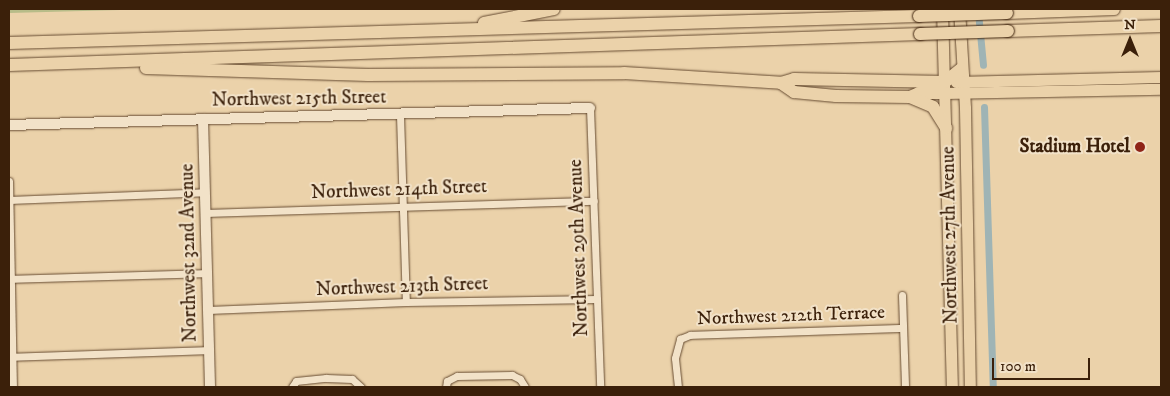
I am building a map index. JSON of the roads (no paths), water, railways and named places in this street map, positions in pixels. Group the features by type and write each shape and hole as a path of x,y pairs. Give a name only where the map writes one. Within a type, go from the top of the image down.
{"highway":[{"path":"454,30 554,9"},
{"path":"9,43 1114,9"},
{"path":"9,65 1161,26"},
{"path":"114,61 147,68 295,73 452,76 601,72 781,84 794,79 945,87"},
{"path":"910,97 963,81"},
{"path":"781,84 794,92 910,97 933,106 946,128"}],"main road":[{"name":"Northwest 27th Avenue","path":"942,9 952,387"},
{"name":"Northwest 27th Avenue","path":"960,9 968,229 970,387"},
{"path":"945,87 963,81 1161,77"},
{"path":"963,81 1161,89"},
{"path":"947,204 962,212 968,229"},
{"path":"951,327 968,343 952,360"}],"street":[{"name":"Northwest 215th Street","path":"9,125 590,108"},
{"name":"Northwest 29th Avenue","path":"590,108 600,387"},
{"path":"400,115 406,302"},
{"name":"Northwest 32nd Avenue","path":"203,119 210,387"},
{"path":"9,181 10,357 13,387"},
{"path":"9,200 205,192"},
{"name":"Northwest 214th Street","path":"205,213 594,201"},
{"path":"10,279 207,273"},
{"path":"902,295 905,387"},
{"name":"Northwest 213th Street","path":"208,310 406,302 597,299"},
{"name":"Northwest 212th Terrace","path":"678,387 675,358 680,339 690,335 903,328"},
{"path":"10,357 208,350"},
{"path":"446,387 447,381 457,376 512,376 520,378 525,387"},
{"path":"292,387 296,381 326,378 352,380 361,387"}],"waterway":[{"path":"978,12 983,65"},
{"path":"984,107 993,387"}],"place":[{"name":"Stadium Hotel","path":"1140,147"}]}
